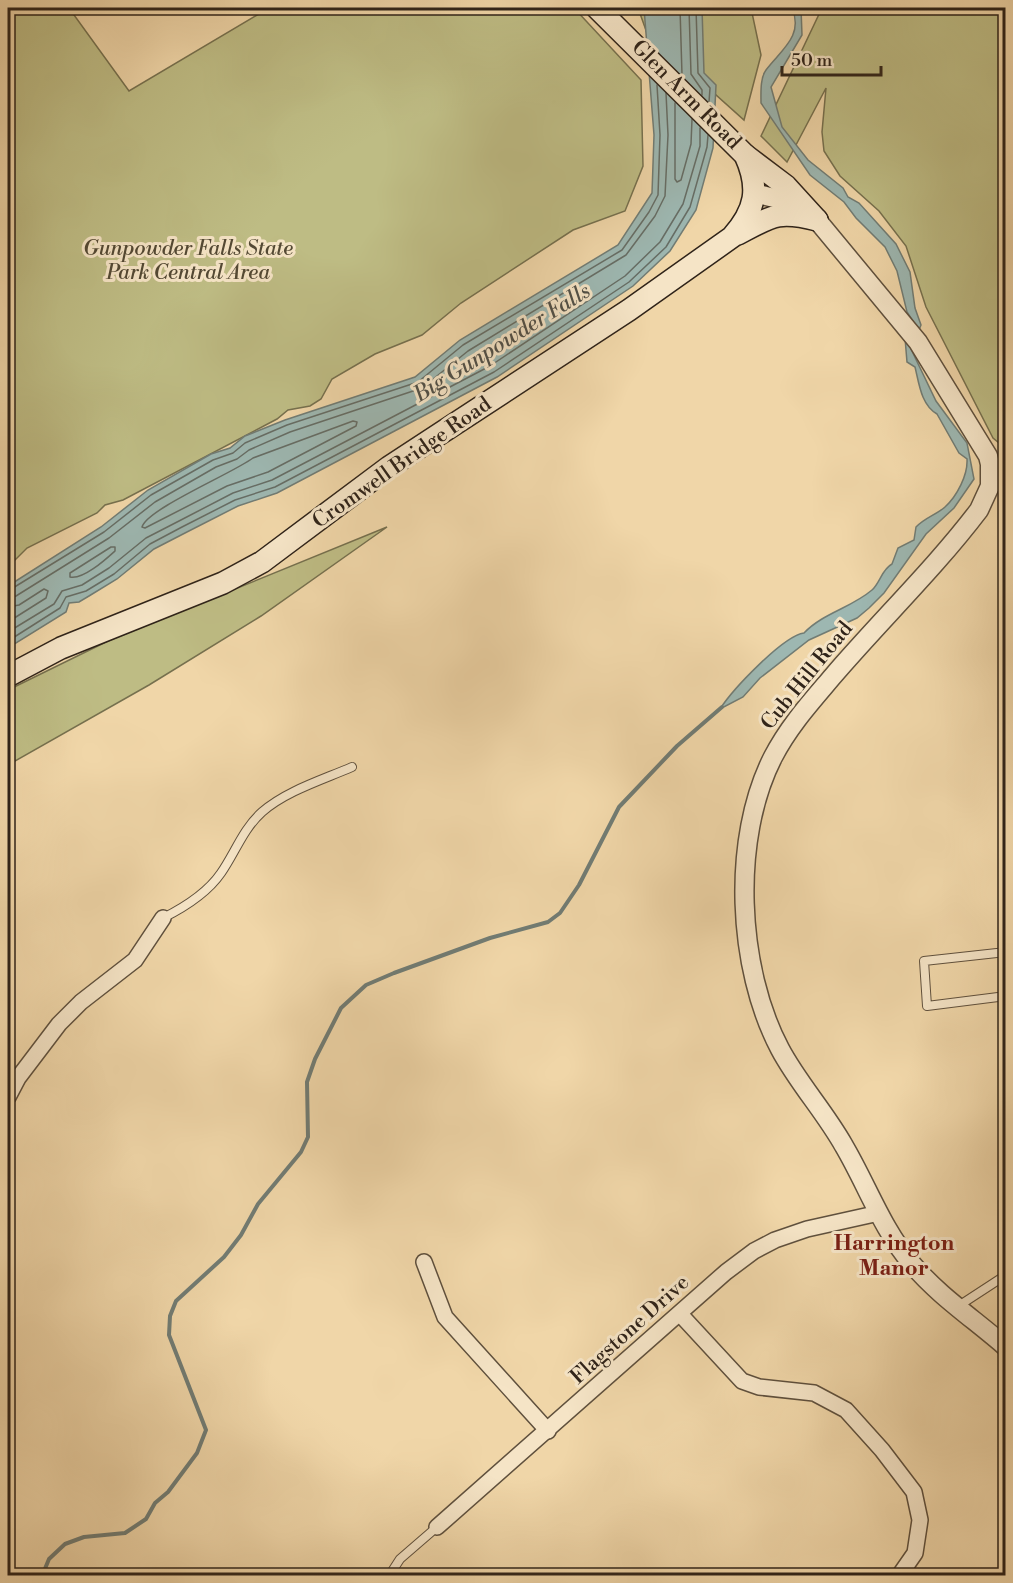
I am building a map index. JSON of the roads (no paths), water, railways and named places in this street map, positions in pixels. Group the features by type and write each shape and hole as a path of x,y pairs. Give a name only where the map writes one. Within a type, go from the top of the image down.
{"main road":[{"name":"Glen Arm Road","path":"597,8 739,149 752,170 754,193"},
{"path":"739,149 786,186 817,220"},
{"name":"Cromwell Bridge Road","path":"8,676 62,648 223,583 262,562 398,461 629,310 732,237 748,217 754,193"},
{"path":"732,237 782,214 817,220"}],"street":[{"name":"Cub Hill Road","path":"754,193 784,199 817,220 913,335 988,456 992,477 986,497 953,542 797,718 763,779 750,825 746,871 747,919 755,981 761,1004 780,1049 836,1131 879,1213 910,1261 956,1307 1005,1347"},
{"path":"8,1096 34,1055 59,1024 81,1002 135,960 163,918"},
{"name":"Flagstone Drive","path":"437,1527 726,1272 754,1251 774,1240 879,1213"},
{"path":"424,1262 445,1317 548,1431"},
{"path":"680,1314 742,1381 759,1387 814,1393 846,1410 882,1450 914,1492 920,1520 915,1553 899,1575"}],"lane":[{"path":"163,918 184,908 220,874 250,824 262,812 278,800 352,767"},
{"path":"1005,952 924,961 927,1006 1005,996"},
{"path":"956,1307 1005,1275"},
{"path":"389,1575 400,1559 437,1527"}],"water":[{"name":"Big Gunpowder Falls","path":"644,8 702,8 704,73 716,85 713,148 696,210 670,251 633,286 497,377 277,493 238,506 154,549 117,579 79,602 69,603 66,612 8,648 8,586 101,527 148,490 211,454 230,448 245,436 285,420 415,377 460,340 618,245 652,193 654,135"},
{"path":"792,8 801,8 802,35 771,87 782,127 808,160 843,188 848,197 859,203 896,244 910,272 915,308 921,325 911,349 936,401 967,443 974,479 954,508 926,534 884,593 869,608 857,618 809,640 760,678 743,697 720,709 747,677 784,643 872,590 892,564 898,548 914,540 916,527 942,510 954,497 964,478 967,465 967,459 959,453 937,414 927,405 915,367 907,362 905,338 913,321 907,312 897,271 885,247 856,218 844,202 810,175 761,103 764,73 793,35 795,18"}],"waterway":[{"path":"42,1576 49,1559 65,1544 84,1537 125,1533 146,1519 155,1503 168,1492 197,1453 206,1430 169,1335 170,1316 176,1301 224,1257 241,1235 258,1204 301,1152 308,1137 307,1082 315,1059 341,1008 366,985 490,938 548,922 560,913 579,885 619,807 677,746 722,707"}],"district":[{"name":"Harrington Manor","path":"894,1256"}],"park label":[{"name":"Gunpowder Falls State Park Central Area","path":"188,261"}]}
